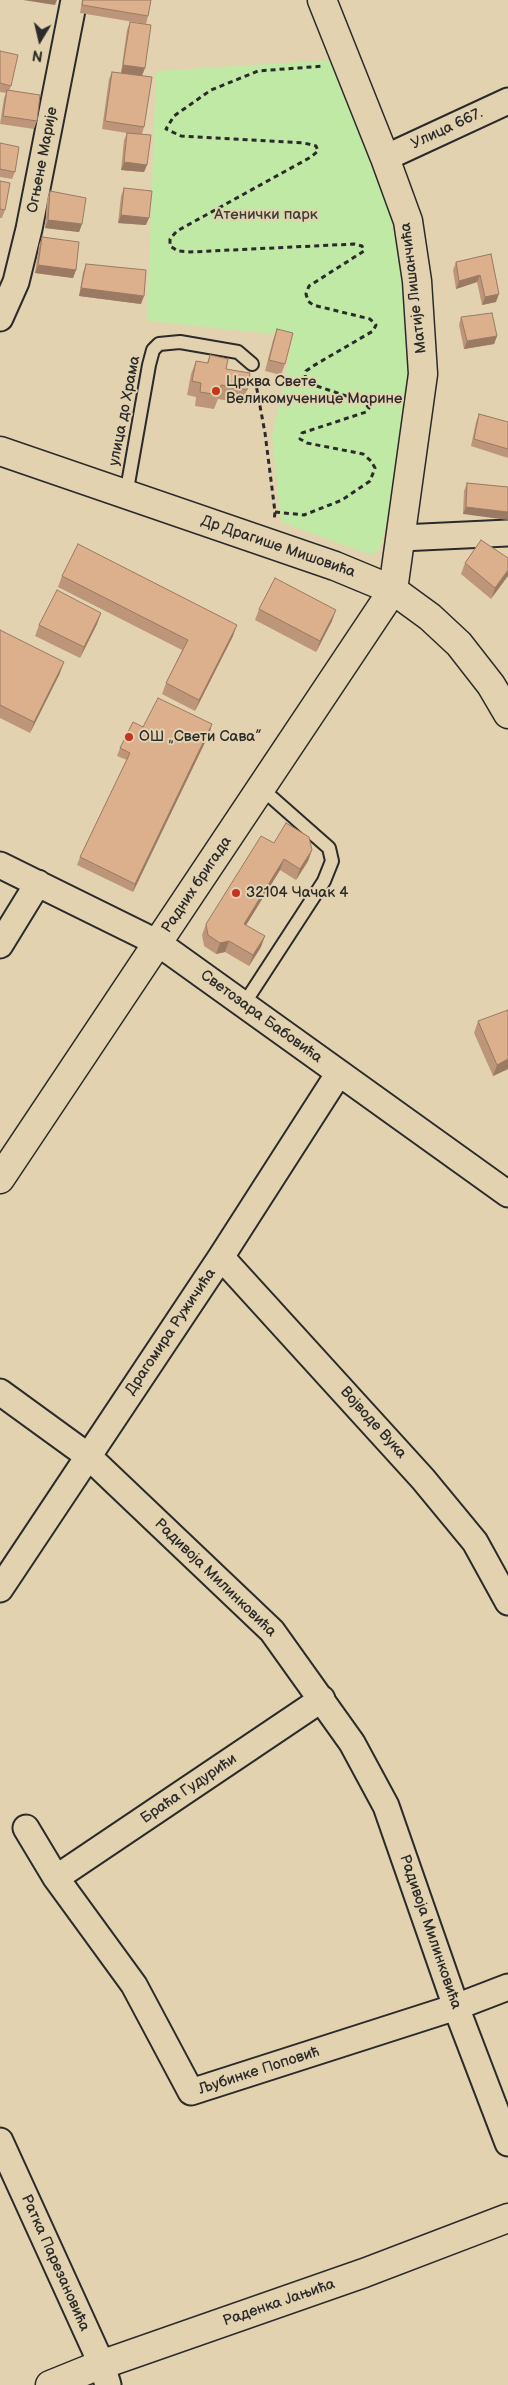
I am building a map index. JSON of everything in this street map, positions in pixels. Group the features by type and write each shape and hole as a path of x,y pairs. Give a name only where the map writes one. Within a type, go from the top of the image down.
{"street":[{"name":"Огњене Марије","path":"0,318 16,282 29,229 74,0"},
{"name":"Матије Лишанчића","path":"322,0 408,221 422,328 423,374 393,590"},
{"name":"Улица 667.","path":"385,158 508,100"},
{"name":"Др Драгише Мишовића","path":"0,451 327,563 393,590 430,617 459,644 491,685 508,714"},
{"path":"401,538 508,533"},
{"name":"Радних бригада","path":"0,1180 393,590"},
{"name":"Светозара Бабовића","path":"0,865 158,943 508,1194"},
{"path":"0,945 38,883"},
{"name":"Драгомира Ружичића","path":"0,1589 221,1258 339,1073"},
{"name":"Војводе Вука","path":"221,1258 423,1479 475,1542 508,1602"},
{"name":"Радивоја Милинковића","path":"0,1392 88,1456 272,1631 352,1743 386,1806 456,2007 508,2143"},
{"name":"Браћа Гудурићи","path":"56,1878 322,1699"},
{"name":"Љубинке Поповић","path":"26,1828 56,1878 134,1985 192,2092 456,2007 508,1987"},
{"name":"Ратка Парезановића","path":"0,2141 105,2375"},
{"name":"Раденка Јањића","path":"50,2385 105,2375 508,2218"}],"lane":[{"name":"улица до Храма","path":"126,495 149,365 153,350 158,344 180,342 238,352 252,364"},
{"path":"244,1004 324,882 332,861 329,848 261,788"}],"path":[{"path":"252,364 275,512 304,516 342,500 370,481 375,468 372,461 363,454 307,443 300,439 302,433 366,412 369,408 364,402 308,383 305,378 306,371 312,366 373,331 376,325 370,319 314,305 308,301 306,294 309,286 364,251 362,246 354,244 190,252 178,251 170,246 170,239 177,231 311,157 318,151 316,146 304,143 181,136 166,130 174,116 211,90 258,71 346,64"},
{"path":"244,395 258,397"}],"green space":[{"name":"Атенички парк","path":"333,60 389,211 408,293 413,397 382,543 376,553 366,553 281,522 272,436 293,336 147,321 156,71"}],"building":[{"path":"83,0 151,0 148,16 82,5"},
{"path":"130,22 151,25 145,68 123,65"},
{"path":"0,51 18,55 11,86 0,83"},
{"path":"112,72 152,77 144,127 105,121"},
{"path":"7,90 40,95 37,121 3,116"},
{"path":"127,133 151,135 147,165 124,162"},
{"path":"0,143 19,147 15,172 0,169"},
{"path":"0,181 10,183 5,210 0,209"},
{"path":"124,188 152,191 149,218 121,215"},
{"path":"50,191 86,198 82,224 48,220"},
{"path":"42,237 79,242 76,270 38,265"},
{"path":"491,254 499,294 485,297 480,275 459,281 456,262"},
{"path":"86,264 146,270 144,296 81,288"},
{"path":"492,313 497,336 467,341 461,317"},
{"path":"277,329 293,333 285,364 269,360"},
{"path":"210,355 228,359 226,369 250,373 247,390 221,385 219,395 200,392 201,383 192,381 196,361 208,363"},
{"path":"479,414 508,422 508,449 474,439"},
{"path":"467,483 508,487 508,512 466,507"},
{"path":"481,540 508,558 508,570 495,588 465,563"},
{"path":"78,544 237,625 199,700 166,683 188,640 62,576"},
{"path":"275,578 336,610 320,641 259,609"},
{"path":"57,590 101,613 84,647 39,625"},
{"path":"0,630 64,662 34,722 0,705"},
{"path":"158,698 212,724 135,884 80,857 130,753 120,748 133,722 143,727"},
{"path":"286,823 309,837 312,850 300,869 284,859 244,924 265,936 253,955 229,941 220,943 208,935 206,924 261,836 274,843"},
{"path":"508,1010 508,1059 497,1065 478,1021"}],"place":[{"name":"Црква Свете Великомученице Марине","path":"216,391"},
{"name":"ОШ „Свети Сава”","path":"129,737"},
{"name":"32104 Чачак 4","path":"236,893"}]}
